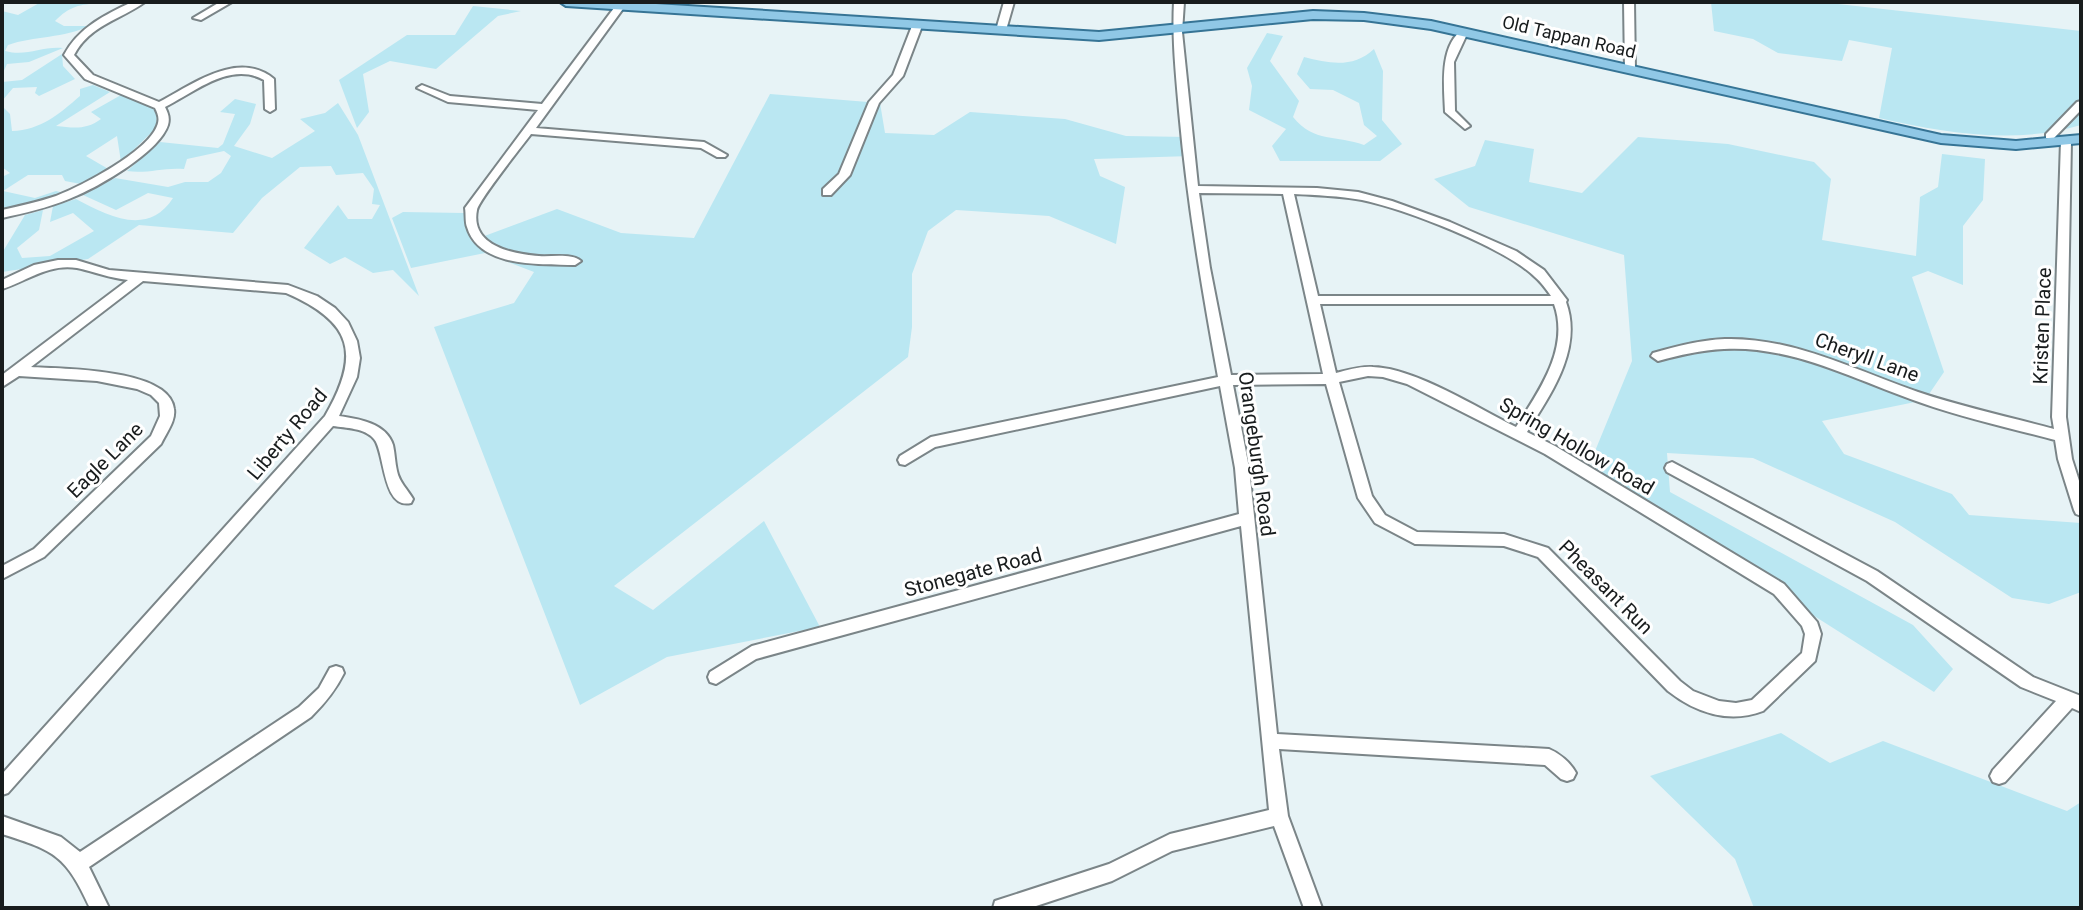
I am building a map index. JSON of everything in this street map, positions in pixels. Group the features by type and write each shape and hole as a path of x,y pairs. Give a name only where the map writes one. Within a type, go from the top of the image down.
{"main road":[{"name":"Old Tappan Road","path":"566,2 1099,36 1177,32 1321,15 1392,19 1463,32 1941,139 2016,145 2081,139"}],"street":[{"path":"2,214 71,195 117,170 164,124 165,114 159,106 89,77 69,55 73,44 86,32 140,2"},
{"path":"198,18 227,2"},
{"path":"1001,30 1009,2"},
{"name":"Orangeburgh Road","path":"1179,2 1177,32 1193,189 1204,268 1227,380 1247,518 1279,816 1313,908"},
{"path":"1629,2 1630,70"},
{"path":"575,261 524,259 483,243 475,235 470,217 473,203 620,6"},
{"path":"827,192 844,175 872,107 898,76 917,26"},
{"path":"1463,32 1449,68 1450,112 1465,126"},
{"path":"159,106 213,77 246,70 260,72 269,79 272,90 270,109"},
{"path":"422,88 448,99 544,107"},
{"path":"2050,136 2081,104"},
{"path":"527,130 704,145 721,155"},
{"name":"Kristen Place","path":"2066,141 2060,436 2081,510"},
{"path":"1193,189 1359,196 1449,225 1504,248 1530,263 1561,300 1566,326 1557,370 1542,401 1519,433"},
{"name":"Pheasant Run","path":"1288,193 1331,379 1365,498 1390,527 1428,540 1504,540 1543,552 1674,686 1703,704 1719,709 1749,709 1757,706 1784,681"},
{"name":"Liberty Road","path":"2,285 38,268 58,264 140,277 288,289 314,298 347,329 355,351 353,376 330,420 2,787"},
{"path":"2,382 140,277"},
{"path":"1315,300 1561,300"},
{"name":"Cheryll Lane","path":"1658,356 1685,347 1722,343 1795,352 1935,403 2060,436"},
{"name":"Eagle Lane","path":"2,573 39,553 156,440 168,418 167,402 156,388 134,382 16,371"},
{"name":"Spring Hollow Road","path":"905,460 931,442 1227,380 1331,379 1368,371 1398,376 1519,433 1791,598 1809,622 1813,646 1809,656 1784,681"},
{"path":"330,420 359,423 377,429 387,441 396,489 406,499"},
{"path":"1672,468 1872,576 2027,682 2075,702 1999,776"},
{"name":"Stonegate Road","path":"716,677 752,653 1247,518"},
{"path":"79,863 305,712 325,693 336,673"},
{"path":"1269,741 1549,757 1567,773"},
{"path":"1002,908 1112,872 1170,843 1279,816"},
{"path":"2,825 60,843 79,863 100,908"}],"shaded area":[{"path":"41,2 111,4 80,5 55,21 64,26 88,26 79,30 8,45 5,51 13,53 63,48 29,62 7,64 2,75 2,11 18,15"},
{"path":"1711,2 1820,2 2081,31 2081,125 2005,136 1955,132 1879,118 1892,48 1849,40 1842,61 1778,53 1753,39 1714,31"},
{"path":"473,6 521,11 498,16 436,69 390,61 363,74 369,112 357,128 339,80 407,35 455,35"},
{"path":"1267,33 1283,36 1270,61 1299,101 1293,117 1318,135 1364,145 1377,136 1364,125 1359,103 1333,90 1310,89 1297,74 1304,57 1350,62 1374,49 1383,71 1382,120 1402,144 1380,161 1280,161 1272,146 1286,129 1249,110 1252,86 1247,68"},
{"path":"62,54 63,66 75,79 39,96 35,93 37,87 13,88 2,101 2,82 22,80"},
{"path":"93,85 110,92 56,126 80,127 95,123 101,119 91,112 121,95 149,104 157,113 156,128 121,162 117,136 86,156 110,170 86,185 65,181 62,175 28,175 3,191 35,198 56,191 68,194 31,205 2,208 2,177 10,173 2,167 2,106 10,114 12,131 32,128 65,109 80,96 80,89"},
{"path":"770,94 880,103 885,133 934,135 970,112 1065,119 1126,136 1189,137 1191,156 1094,159 1100,176 1125,187 1116,244 1049,216 956,210 928,231 912,274 912,327 908,357 614,586 653,610 764,521 820,627 667,657 580,705 434,327 514,303 534,272 485,253 411,268 392,218 403,212 464,213 471,241 557,209 621,233 694,238"},
{"path":"235,99 256,104 250,124 234,146 272,158 315,131 300,119 325,113 338,103 358,135 419,296 393,270 373,273 345,257 330,264 304,248 338,205 348,219 372,219 380,205 372,204 374,189 363,173 336,175 331,166 300,167 262,198 233,233 139,225 88,259 2,272 2,253 25,215 43,210 39,230 17,248 22,258 50,256 94,231 73,213 50,222 53,206 76,199 101,212 127,220 140,220 163,210 173,198 148,193 116,210 83,195 115,178 168,187 185,182 208,182 221,173 231,156 224,151 187,159 184,169 127,171 160,142 218,148 223,144 235,114 220,112"},
{"path":"1638,137 1728,144 1814,162 1831,179 1822,240 1916,256 1920,197 1938,187 1942,154 1985,159 1983,200 1963,226 1963,285 1928,271 1912,277 1944,372 1925,400 1822,421 1844,454 1952,494 1969,515 2081,523 2081,592 2049,604 2012,598 1895,522 1753,458 1667,453 1670,492 1913,625 1953,669 1934,692 1595,477 1593,456 1632,361 1624,255 1469,207 1434,179 1475,166 1485,140 1534,149 1529,182 1582,193"},
{"path":"1781,733 1830,763 1883,741 2067,811 2081,802 2081,908 1754,908 1735,859 1650,776"}]}
